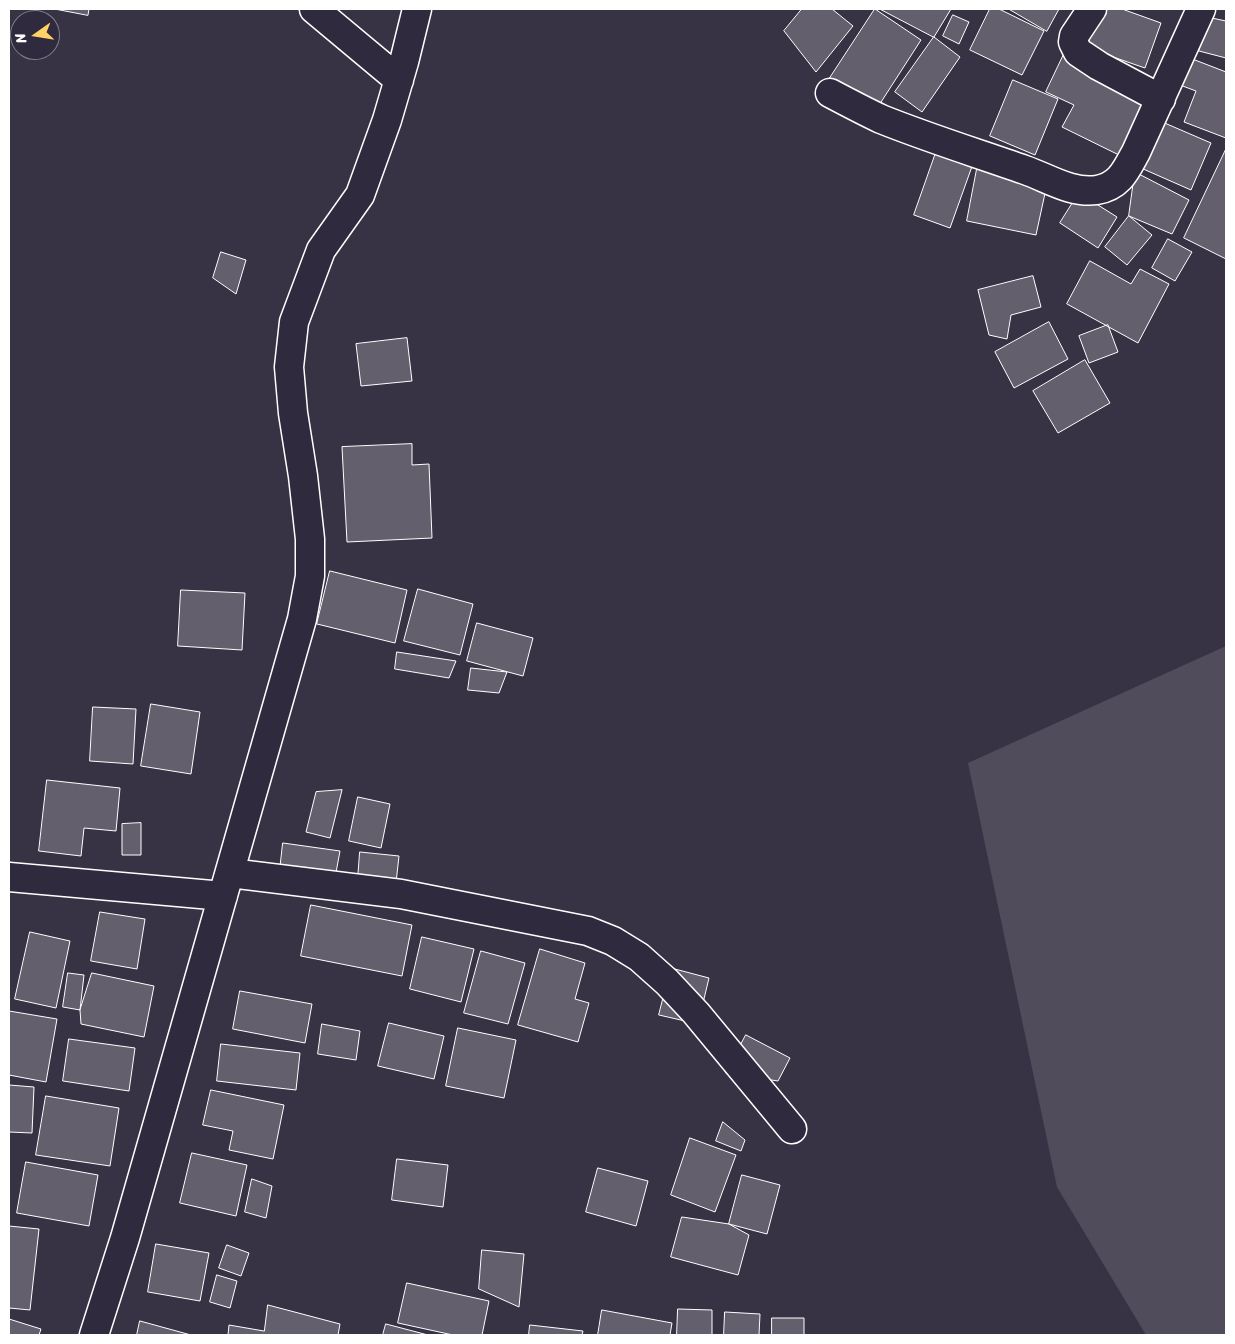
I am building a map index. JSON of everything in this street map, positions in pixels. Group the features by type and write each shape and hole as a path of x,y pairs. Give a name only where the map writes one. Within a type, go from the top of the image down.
{"street":[{"path":"314,9 401,71"},
{"path":"94,1335 125,1238 302,620 310,576 310,539 303,476 292,413 289,367 294,322 321,250 360,195 387,120 417,9"},
{"path":"1092,9 1074,36 1073,42 1078,52 1099,66 1160,99"},
{"path":"830,93 889,122 1026,170 1067,187 1081,190 1107,188 1117,182 1136,152 1201,9"},
{"path":"9,877 401,894 588,931 613,941 639,957 667,982 696,1013 792,1128"}],"shaded area":[{"path":"1226,646 1226,1335 1146,1335 1057,1187 968,763"}],"building":[{"path":"55,9 89,9 88,15"},
{"path":"802,9 832,9 853,26 816,72 784,31"},
{"path":"875,9 921,40 874,113 828,81"},
{"path":"880,9 951,9 934,37"},
{"path":"990,9 999,9 1044,31 1022,75 970,50"},
{"path":"1009,9 1059,9 1047,31"},
{"path":"1100,9 1122,9 1161,23 1145,68 1087,48"},
{"path":"953,15 969,22 959,44 943,36"},
{"path":"1207,17 1226,21 1226,58 1199,51"},
{"path":"934,37 960,57 922,112 895,92"},
{"path":"1065,52 1148,98 1121,156 1062,127 1074,105 1046,92"},
{"path":"1182,55 1226,72 1226,138 1184,122 1196,91 1172,82"},
{"path":"1013,80 1058,99 1035,155 990,136"},
{"path":"1160,121 1211,143 1191,190 1141,168"},
{"path":"939,144 975,158 950,228 914,215"},
{"path":"1226,149 1226,259 1184,238"},
{"path":"977,169 1047,184 1036,235 967,221"},
{"path":"1135,172 1189,200 1172,234 1129,216"},
{"path":"1079,193 1117,217 1098,248 1060,223"},
{"path":"1129,216 1152,235 1127,265 1105,247"},
{"path":"1168,239 1192,252 1175,281 1152,268"},
{"path":"221,252 246,260 236,294 213,278"},
{"path":"1090,261 1131,284 1140,269 1169,284 1138,343 1067,304"},
{"path":"1033,276 1041,307 1011,315 1007,339 989,335 978,290"},
{"path":"1049,322 1068,359 1014,388 995,352"},
{"path":"1108,325 1118,352 1089,363 1079,336"},
{"path":"407,338 412,381 361,386 356,344"},
{"path":"1085,360 1110,403 1058,433 1033,391"},
{"path":"412,444 412,465 429,464 432,538 347,542 342,447"},
{"path":"330,571 407,590 395,643 317,624"},
{"path":"418,589 473,604 460,655 404,641"},
{"path":"181,590 245,593 242,650 178,646"},
{"path":"477,623 533,638 523,676 467,661"},
{"path":"397,652 456,661 449,678 395,669"},
{"path":"471,668 507,672 499,693 468,690"},
{"path":"151,704 200,712 191,774 141,766"},
{"path":"93,707 136,709 133,764 90,761"},
{"path":"47,780 120,788 116,831 84,828 81,856 39,851"},
{"path":"342,790 330,838 306,832 316,792"},
{"path":"358,797 390,804 381,848 349,841"},
{"path":"141,823 141,855 122,855 122,824"},
{"path":"283,843 340,851 335,878 280,870"},
{"path":"360,852 399,856 396,883 358,879"},
{"path":"311,905 412,925 402,976 301,956"},
{"path":"100,912 145,919 137,969 91,961"},
{"path":"30,932 70,941 56,1008 15,999"},
{"path":"422,937 474,949 461,1002 410,989"},
{"path":"540,949 585,963 575,999 589,1003 578,1042 518,1025"},
{"path":"481,951 525,963 508,1024 464,1013"},
{"path":"671,968 709,978 698,1024 659,1015"},
{"path":"68,973 84,975 80,1010 63,1007"},
{"path":"92,973 154,986 144,1037 81,1024 80,1010"},
{"path":"240,991 312,1004 305,1043 233,1029"},
{"path":"9,1011 57,1019 46,1082 9,1075"},
{"path":"389,1023 444,1036 434,1079 378,1066"},
{"path":"322,1024 360,1031 356,1060 318,1054"},
{"path":"458,1028 516,1040 504,1098 446,1086"},
{"path":"746,1035 790,1058 778,1081 726,1073"},
{"path":"69,1039 135,1048 129,1091 63,1081"},
{"path":"221,1044 300,1053 296,1090 217,1081"},
{"path":"9,1085 34,1087 32,1133 9,1132"},
{"path":"211,1090 284,1105 273,1159 229,1150 233,1131 203,1125"},
{"path":"46,1096 119,1108 110,1166 36,1155"},
{"path":"723,1122 745,1140 741,1151 716,1141"},
{"path":"690,1138 736,1155 715,1212 671,1195"},
{"path":"192,1153 247,1165 236,1216 180,1203"},
{"path":"397,1159 448,1165 443,1207 392,1200"},
{"path":"26,1162 98,1175 89,1226 17,1213"},
{"path":"598,1168 648,1181 636,1226 586,1212"},
{"path":"742,1175 780,1185 767,1234 729,1224"},
{"path":"252,1179 272,1186 266,1218 245,1212"},
{"path":"682,1217 729,1224 749,1235 738,1275 671,1257"},
{"path":"9,1226 39,1229 30,1310 9,1308"},
{"path":"156,1244 209,1253 200,1301 148,1292"},
{"path":"227,1245 249,1253 241,1276 219,1268"},
{"path":"482,1250 524,1254 519,1307 479,1289"},
{"path":"217,1275 237,1281 230,1308 210,1302"},
{"path":"407,1283 489,1301 482,1335 453,1335 398,1323"},
{"path":"268,1305 340,1324 338,1335 228,1335 229,1325 264,1331"},
{"path":"678,1309 712,1310 712,1335 677,1335"},
{"path":"602,1310 672,1323 670,1335 598,1335"},
{"path":"725,1312 760,1314 759,1335 724,1335"},
{"path":"772,1318 804,1318 804,1335 772,1335"},
{"path":"9,1319 41,1329 39,1335 9,1335"},
{"path":"140,1321 191,1335 137,1335"},
{"path":"386,1324 428,1335 383,1335"},
{"path":"530,1325 583,1331 582,1335 529,1335"}]}
